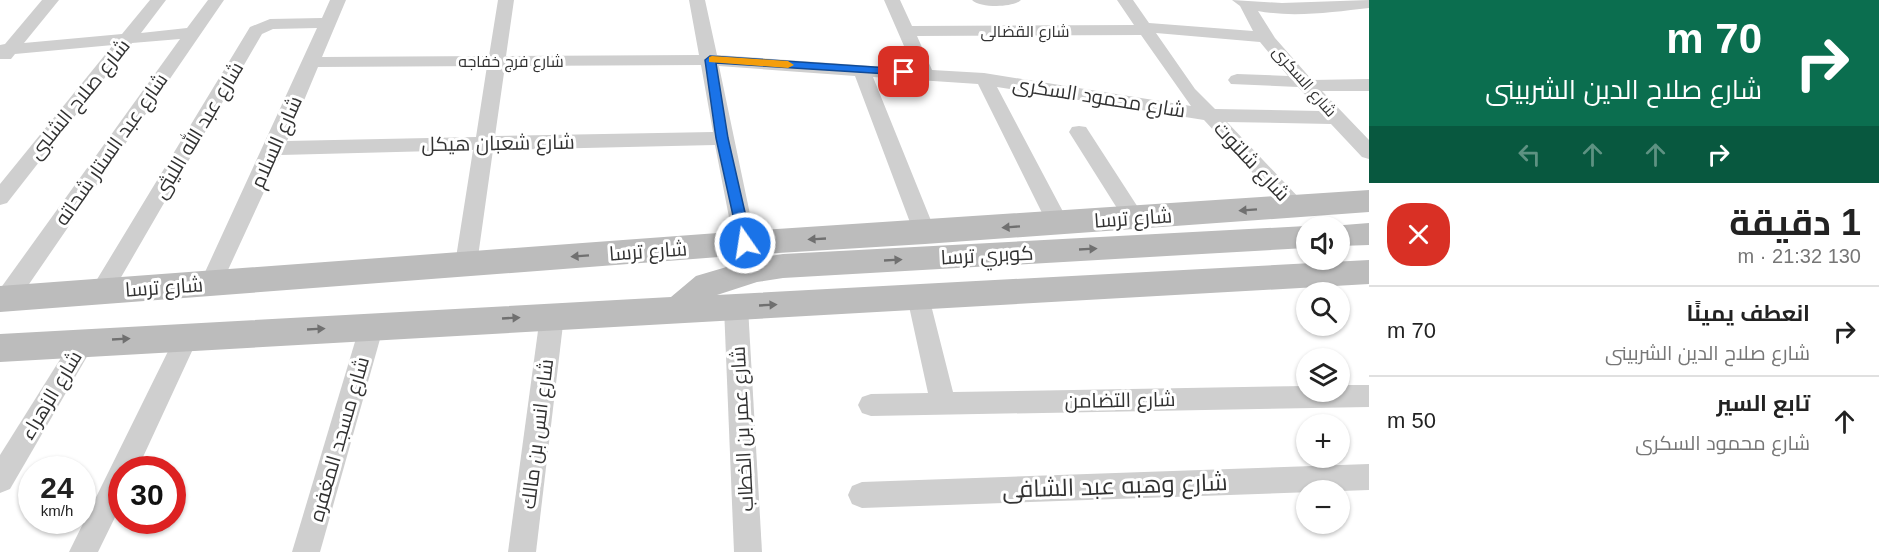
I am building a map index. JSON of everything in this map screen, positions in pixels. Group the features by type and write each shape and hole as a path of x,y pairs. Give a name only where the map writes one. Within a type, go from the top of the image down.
{"main road":[{"name":"شارع ترسا","path":"3,299 745,243 925,233 1369,201"},
{"path":"1350,235 1369,234"},
{"name":"كوبري ترسا","path":"679,310 707,285 757,270 783,266 1296,238"},
{"path":"0,348 84,341 1369,273"}],"street":[{"path":"3,53 51,0"},
{"name":"شارع صلاح الشلبى","path":"0,198 158,0"},
{"name":"شارع عبد الستار شحاته","path":"3,299 216,0"},
{"name":"شارع السلام","path":"211,283 274,148 338,0"},
{"path":"466,264 506,0"},
{"path":"697,0 710,60 722,138 745,243"},
{"path":"892,0 925,73"},
{"path":"980,0 1013,0"},
{"name":"شارع شلتوت","path":"1125,0 1143,29 1209,115 1294,206"},
{"path":"1244,3 1369,3"},
{"name":"شارع السكرى","path":"1244,3 1267,37 1306,84 1369,152"},
{"name":"شارع عبد الله الليثى","path":"101,292 256,31 270,24 328,23"},
{"name":"شارع القضالى","path":"907,31 1143,29 1267,37"},
{"path":"3,53 128,38 193,33"},
{"name":"شارع فرج خفاجه","path":"312,62 710,60 861,69"},
{"path":"861,69 925,233"},
{"name":"شارع محمود السكرى","path":"861,69 984,78 1209,115 1338,118"},
{"path":"984,78 1058,223"},
{"path":"1237,81 1369,85"},
{"path":"1079,132 1134,218"},
{"name":"شارع شعبان هيكل","path":"274,148 722,138"},
{"path":"918,297 943,402"},
{"name":"شارع عمر بن الخطاب","path":"736,307 748,552"},
{"name":"شارع انس بن مالك","path":"522,552 552,316"},
{"name":"شارع مسجد المغفره","path":"306,552 372,326"},
{"path":"129,456 188,336"},
{"name":"شارع الزهراء","path":"0,480 84,341"},
{"name":"شارع التضامن","path":"871,405 1369,396"},
{"name":"شارع وهبه عبد الشافى","path":"862,495 1369,477"},
{"path":"83,552 108,500"}],"slow traffic":[{"path":"712,60 788,65"}],"route":[{"path":"745,243 722,138 710,60 904,72"}]}
